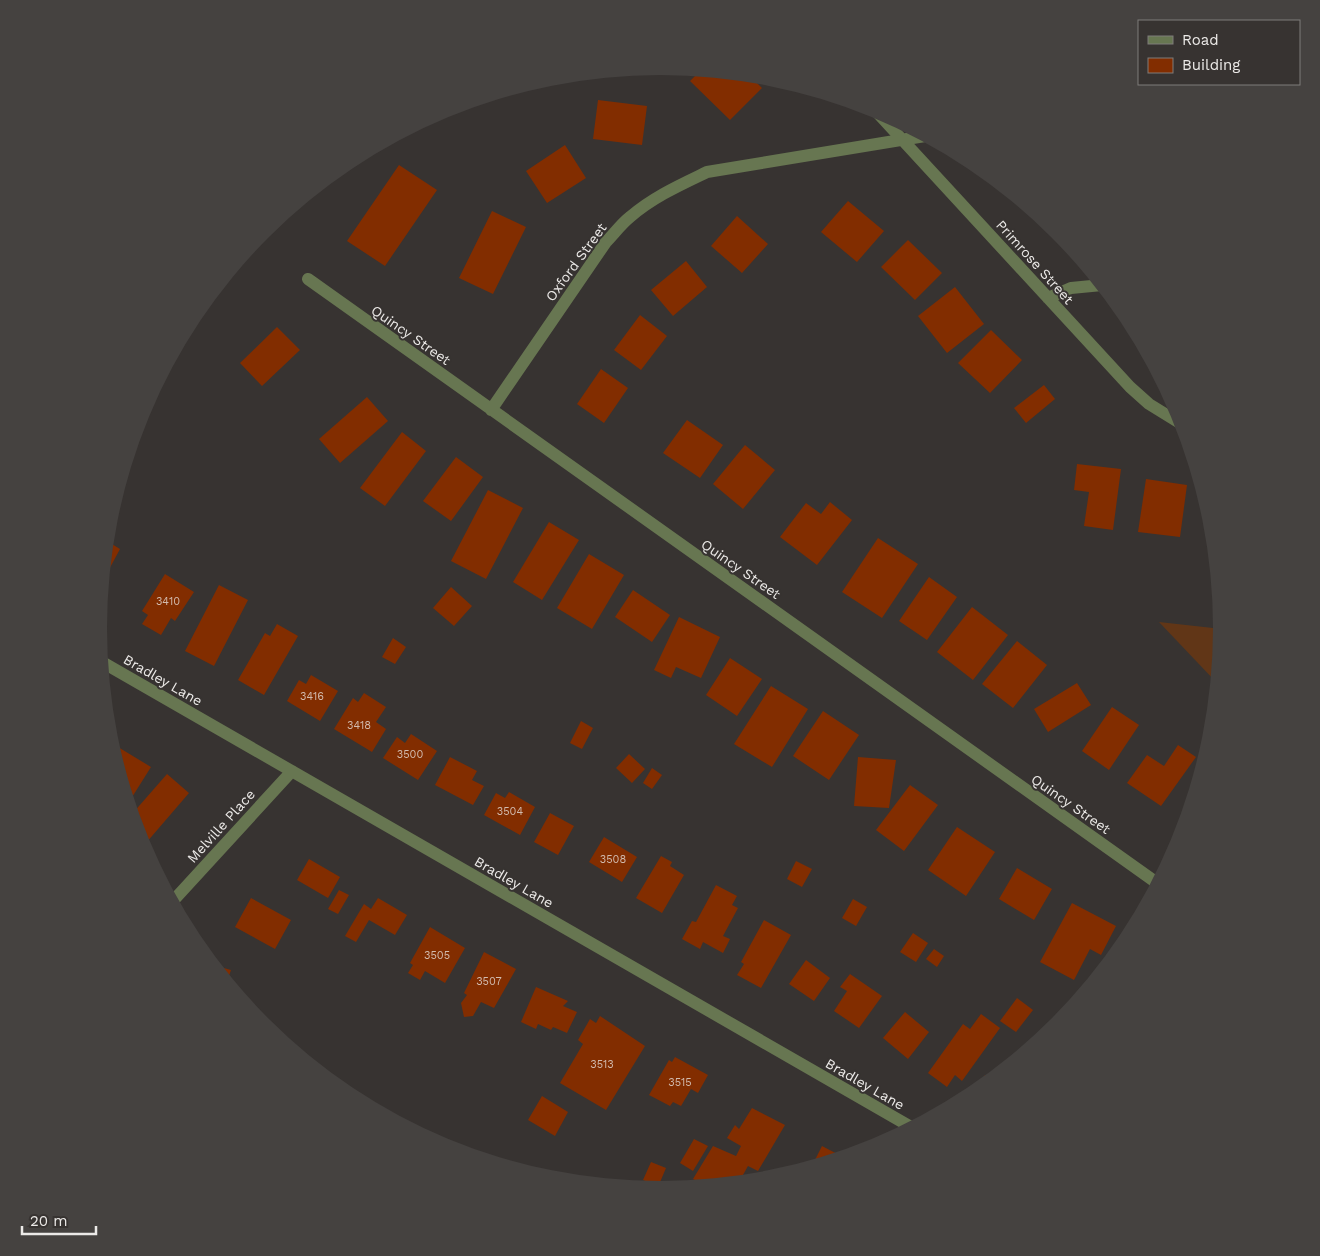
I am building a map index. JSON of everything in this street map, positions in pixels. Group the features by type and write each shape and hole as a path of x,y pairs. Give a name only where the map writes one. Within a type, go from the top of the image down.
{"street":[{"name":"Primrose Street","path":"888,124 1130,387 1149,404 1172,418"},
{"name":"Oxford Street","path":"491,410 606,242 629,218 653,200 676,186 707,172 915,138"},
{"name":"Quincy Street","path":"308,279 1152,880"},
{"path":"1048,298 1071,288 1095,286"},
{"name":"Bradley Lane","path":"108,666 905,1124"},
{"name":"Melville Place","path":"177,897 292,771"}],"shaded area":[{"path":"1159,622 1213,628 1211,676"}],"building":[{"path":"696,76 758,84 762,88 730,120 690,81"},
{"path":"598,100 647,106 642,145 593,139"},
{"path":"565,145 586,178 547,203 526,171"},
{"path":"399,165 437,190 385,266 347,241"},
{"path":"848,201 884,231 857,262 821,232"},
{"path":"492,211 526,227 493,294 459,278"},
{"path":"737,216 768,244 742,273 711,246"},
{"path":"908,240 942,273 915,300 881,267"},
{"path":"686,261 707,287 673,316 651,290"},
{"path":"955,287 984,324 947,353 918,316"},
{"path":"640,315 667,336 641,370 614,350"},
{"path":"277,327 300,350 262,386 240,363"},
{"path":"991,330 1022,360 990,393 958,363"},
{"path":"601,369 628,388 604,423 577,404"},
{"path":"1044,385 1055,399 1026,423 1014,408"},
{"path":"367,397 388,421 340,463 319,439"},
{"path":"687,420 723,445 700,478 663,453"},
{"path":"402,432 426,451 385,506 360,488"},
{"path":"745,445 775,470 743,509 713,484"},
{"path":"456,457 483,477 451,521 423,501"},
{"path":"1077,464 1121,469 1113,530 1084,526 1089,492 1074,490"},
{"path":"1146,479 1187,485 1180,537 1138,532"},
{"path":"488,490 523,508 486,579 451,561"},
{"path":"830,502 852,520 817,565 780,537 806,503 821,514"},
{"path":"549,522 579,540 542,600 513,582"},
{"path":"878,538 918,564 882,618 842,592"},
{"path":"114,545 120,549 111,566"},
{"path":"589,554 624,575 592,629 557,608"},
{"path":"165,574 194,592 175,621 171,618 161,635 142,624 148,615 142,611"},
{"path":"929,577 957,597 927,640 899,621"},
{"path":"219,585 248,600 214,666 185,651"},
{"path":"451,587 472,606 454,626 433,608"},
{"path":"633,590 670,615 652,642 615,617"},
{"path":"972,607 1008,635 973,680 937,652"},
{"path":"679,617 720,637 701,678 676,667 671,678 654,670"},
{"path":"277,624 298,636 264,695 238,680 265,633 270,636"},
{"path":"393,638 406,647 395,664 382,657"},
{"path":"1017,641 1047,665 1013,708 982,684"},
{"path":"730,658 762,679 737,716 706,695"},
{"path":"311,675 338,691 320,721 287,701 299,680 306,684"},
{"path":"1077,683 1091,705 1048,732 1034,709"},
{"path":"771,686 808,709 772,767 734,744"},
{"path":"364,693 386,707 376,722 386,729 372,752 334,729 353,698 358,702"},
{"path":"1112,707 1139,725 1109,770 1082,751"},
{"path":"823,711 859,735 829,780 793,756"},
{"path":"581,721 593,728 582,749 570,743"},
{"path":"411,734 437,751 418,780 383,758 397,737 405,743"},
{"path":"1178,745 1196,757 1161,806 1127,783 1147,755 1164,766"},
{"path":"121,749 151,767 133,796"},
{"path":"629,754 645,769 632,783 616,768"},
{"path":"450,757 477,771 472,780 484,786 473,805 435,785"},
{"path":"858,757 896,760 889,808 854,806"},
{"path":"652,768 662,775 652,789 643,783"},
{"path":"167,774 189,793 149,840 137,808"},
{"path":"910,785 938,805 904,851 876,830"},
{"path":"509,792 535,807 520,835 484,815 496,793 505,798"},
{"path":"550,813 574,826 558,855 534,842"},
{"path":"957,827 995,852 966,896 928,870"},
{"path":"604,837 637,857 622,882 589,862"},
{"path":"661,856 672,862 670,866 684,875 662,913 636,898"},
{"path":"309,859 340,877 328,898 297,880"},
{"path":"796,861 812,869 802,887 787,879"},
{"path":"1017,868 1052,889 1034,920 999,899"},
{"path":"716,885 737,896 732,905 738,908 723,936 730,939 723,953 703,942 700,949 682,939 692,921 696,922"},
{"path":"339,890 349,895 338,914 328,909"},
{"path":"251,898 291,920 275,949 235,927"},
{"path":"378,898 407,915 395,935 369,920 356,942 345,936 364,904 371,909"},
{"path":"853,899 867,907 856,926 842,918"},
{"path":"1072,903 1116,926 1101,955 1090,949 1074,980 1040,962"},
{"path":"764,920 791,935 761,988 737,975 744,964 741,962"},
{"path":"430,927 465,948 445,983 425,971 420,980 408,973 413,965 410,963"},
{"path":"913,933 928,943 916,962 900,952"},
{"path":"934,949 944,956 937,967 926,959"},
{"path":"484,952 516,969 494,1008 481,1002 473,1016 464,1017 461,1003 467,995 464,993"},
{"path":"806,960 830,978 814,1001 789,984"},
{"path":"223,968 231,970 229,975"},
{"path":"850,974 882,996 859,1028 834,1011 847,991 840,987"},
{"path":"536,987 568,1001 563,1006 577,1012 567,1033 553,1027 551,1030 538,1024 536,1029 521,1022"},
{"path":"1017,998 1033,1010 1016,1032 1000,1021"},
{"path":"905,1012 929,1032 908,1059 883,1038"},
{"path":"981,1014 1000,1028 962,1081 955,1075 947,1087 928,1073 963,1024 970,1029"},
{"path":"600,1016 645,1046 606,1110 560,1083 583,1044 578,1040 590,1019 596,1023"},
{"path":"675,1057 708,1075 698,1093 691,1089 681,1106 673,1102 670,1106 649,1095 669,1060 672,1062"},
{"path":"542,1096 568,1112 555,1136 528,1120"},
{"path":"752,1108 785,1125 758,1171 748,1166 743,1174 693,1179 713,1146 736,1156 741,1146 727,1138 735,1125 739,1129"},
{"path":"694,1139 708,1146 693,1171 680,1163"},
{"path":"822,1146 835,1153 816,1158"},
{"path":"651,1162 666,1168 661,1181 643,1180"}]}
